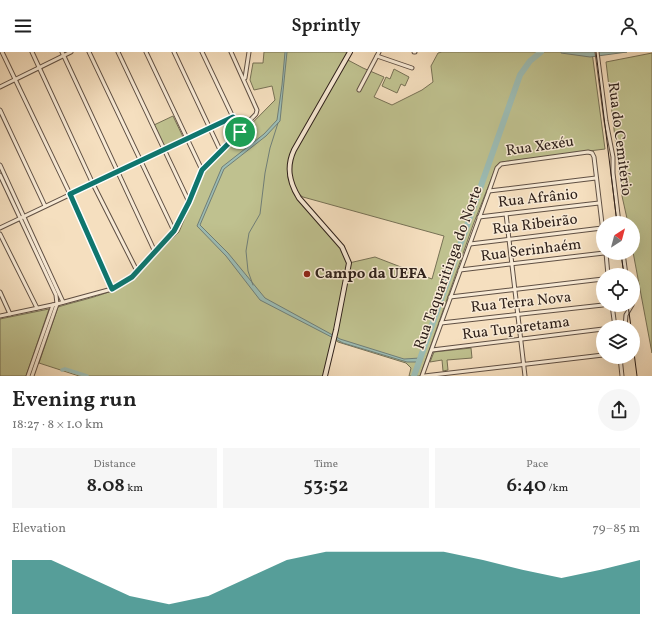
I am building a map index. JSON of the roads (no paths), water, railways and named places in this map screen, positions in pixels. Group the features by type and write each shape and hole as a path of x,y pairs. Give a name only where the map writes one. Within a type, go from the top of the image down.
{"main road":[{"path":"325,376 336,330 349,261 342,247 307,207 294,189 289,177 289,168 294,150 350,52"}],"street":[{"path":"2,52 70,194 112,289"},
{"path":"32,52 93,184 137,271"},
{"path":"0,87 39,68 63,54 71,52"},
{"path":"89,52 174,231"},
{"path":"118,52 189,202"},
{"path":"146,52 202,170"},
{"path":"174,52 221,152"},
{"path":"202,52 240,132"},
{"path":"0,316 55,305 112,289 132,277 174,231 189,202 202,170 240,132 257,112 231,52"},
{"path":"244,79 249,52"},
{"path":"359,90 379,52"},
{"name":"Rua do Cemitério","path":"597,52 606,121 614,157 613,173 618,216"},
{"path":"63,54 155,252"},
{"path":"377,56 412,68"},
{"path":"0,110 45,206"},
{"path":"0,228 233,117"},
{"name":"Rua Xexéu","path":"498,168 503,163 588,152 592,153 594,157 596,178"},
{"path":"0,165 56,295 55,305 32,376"},
{"name":"Rua Taquaritinga do Norte","path":"423,376 450,297 498,168"},
{"path":"0,175 63,302"},
{"path":"489,191 596,178 601,216"},
{"name":"Rua Afrânio","path":"479,217 599,203"},
{"path":"506,214 525,376"},
{"name":"Rua Ribeirão","path":"470,244 596,229"},
{"path":"0,234 37,308"},
{"name":"Rua Serinhaém","path":"460,270 596,254"},
{"path":"450,297 596,280"},
{"path":"0,292 10,314"},
{"path":"28,376 55,305"},
{"name":"Rua Terra Nova","path":"441,323 596,306"},
{"name":"Rua Tuparetama","path":"432,350 596,330"},
{"path":"423,376 596,356"},
{"path":"621,364 622,376"}],"water":[{"path":"285,52 287,52 280,121 266,136 224,169 200,225 228,253 265,298 340,339 404,359 420,358 418,362 407,362 343,343 260,300 226,256 197,226 222,167 264,134 277,120"},
{"path":"561,52 627,52 590,57"}],"waterway":[{"path":"414,376 520,75 530,61 541,52"},
{"path":"253,285 248,271 246,251 249,233 260,214 265,173 270,148 278,123"},
{"path":"62,370 65,369 87,376"}],"tram line":[{"path":"596,52 616,216"},
{"path":"622,260 623,268"},
{"path":"629,312 630,320"},
{"path":"635,364 637,376"}],"place":[{"name":"Campo da UEFA","path":"307,274"}]}
